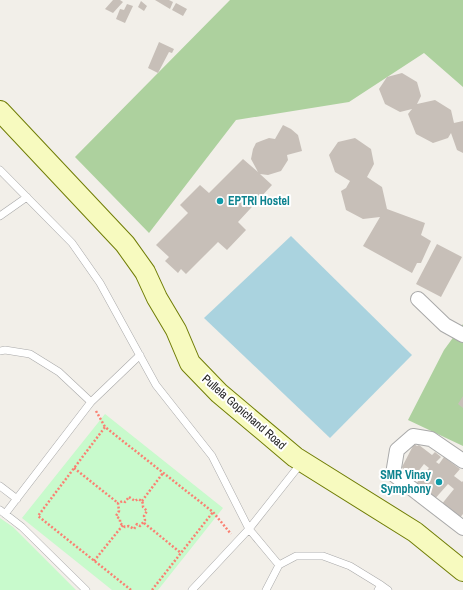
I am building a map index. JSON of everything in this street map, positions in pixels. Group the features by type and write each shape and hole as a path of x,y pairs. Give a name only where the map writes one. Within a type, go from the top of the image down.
{"street":[{"name":"Pullela Gopichand Road","path":"0,111 125,244 145,272 157,298 176,330 190,363 219,393 299,465 415,532 463,571"},
{"name":"Pullela Gopichand Road","path":"0,123 118,249 136,275 148,300 167,332 182,367 214,400 299,465 409,540 463,582"},
{"path":"418,299 445,325 463,335"},
{"path":"463,461 431,439 413,436 397,450 393,474 463,528"}],"lane":[{"path":"0,170 28,197 45,217 72,244 100,284 156,385 212,456 249,529 279,565"},
{"path":"0,216 28,197"},
{"path":"0,351 5,350 30,354 59,372 91,402"},
{"path":"86,590 22,527 3,512 17,499 91,402 140,355"},
{"path":"192,590 249,529 299,465"},
{"path":"0,486 17,499"},
{"path":"266,590 279,565 296,556 323,556 350,566 380,588 388,590"}],"path":[{"path":"91,402 105,427 213,512 237,541"},
{"path":"105,427 38,516 131,590"},
{"path":"74,468 118,503 119,511 116,516 120,519 120,523 125,527 129,526 134,529 138,524 140,526 144,523"},
{"path":"144,523 146,511 142,507 142,501 163,473"},
{"path":"118,503 123,501 125,502 130,497 135,501 138,499 142,501"},
{"path":"152,590 213,512"},
{"path":"144,523 181,553"},
{"path":"94,561 123,525"}],"green space":[{"path":"230,0 463,0 463,87 424,53 349,102 236,120 149,233 75,157"},
{"path":"463,324 463,446 408,420 444,350"},
{"path":"105,414 223,508 158,590 112,590 22,518"},
{"path":"0,518 13,527 76,590 0,590"}],"water":[{"path":"291,236 412,355 330,438 204,318"}],"building":[{"path":"113,0 120,0 123,2 113,13 105,9"},
{"path":"155,0 169,0 173,2 170,9"},
{"path":"141,1 147,6 144,11 138,7"},
{"path":"176,3 187,9 183,16 172,10"},
{"path":"127,4 133,6 125,23 116,19 120,9 124,10"},
{"path":"159,42 174,49 172,53 169,52 158,73 148,68"},
{"path":"402,73 417,82 421,96 417,104 435,100 451,110 454,123 463,121 463,153 457,150 451,133 448,138 433,143 416,134 408,114 412,109 400,112 385,104 379,89 387,77"},
{"name":"EPTRI Hostel","path":"283,125 298,135 302,151 287,155 288,160 281,171 268,175 260,174 272,185 238,222 246,230 227,250 218,242 186,274 181,269 178,273 165,261 169,257 156,245 188,213 180,205 200,185 209,193 243,159 258,172 251,159 256,143 269,138 275,139"},
{"path":"355,138 371,149 374,164 367,177 382,187 387,209 425,223 421,235 431,241 421,263 417,263 412,273 363,246 380,217 363,219 346,210 341,191 346,188 350,181 335,172 329,155 338,142"},
{"path":"437,244 462,257 441,297 416,284"},
{"path":"463,396 463,408 458,404"},
{"name":"SMR Vinay Symphony","path":"414,444 417,446 419,445 432,455 435,452 441,457 436,462 439,464 444,457 460,469 454,476 462,482 463,481 463,514 458,520 441,505 454,489 448,484 433,501 415,485 429,468 424,464 410,482 402,467"}],"place":[{"name":"EPTRI Hostel","path":"220,201"},
{"name":"SMR Vinay Symphony","path":"439,482"}]}
